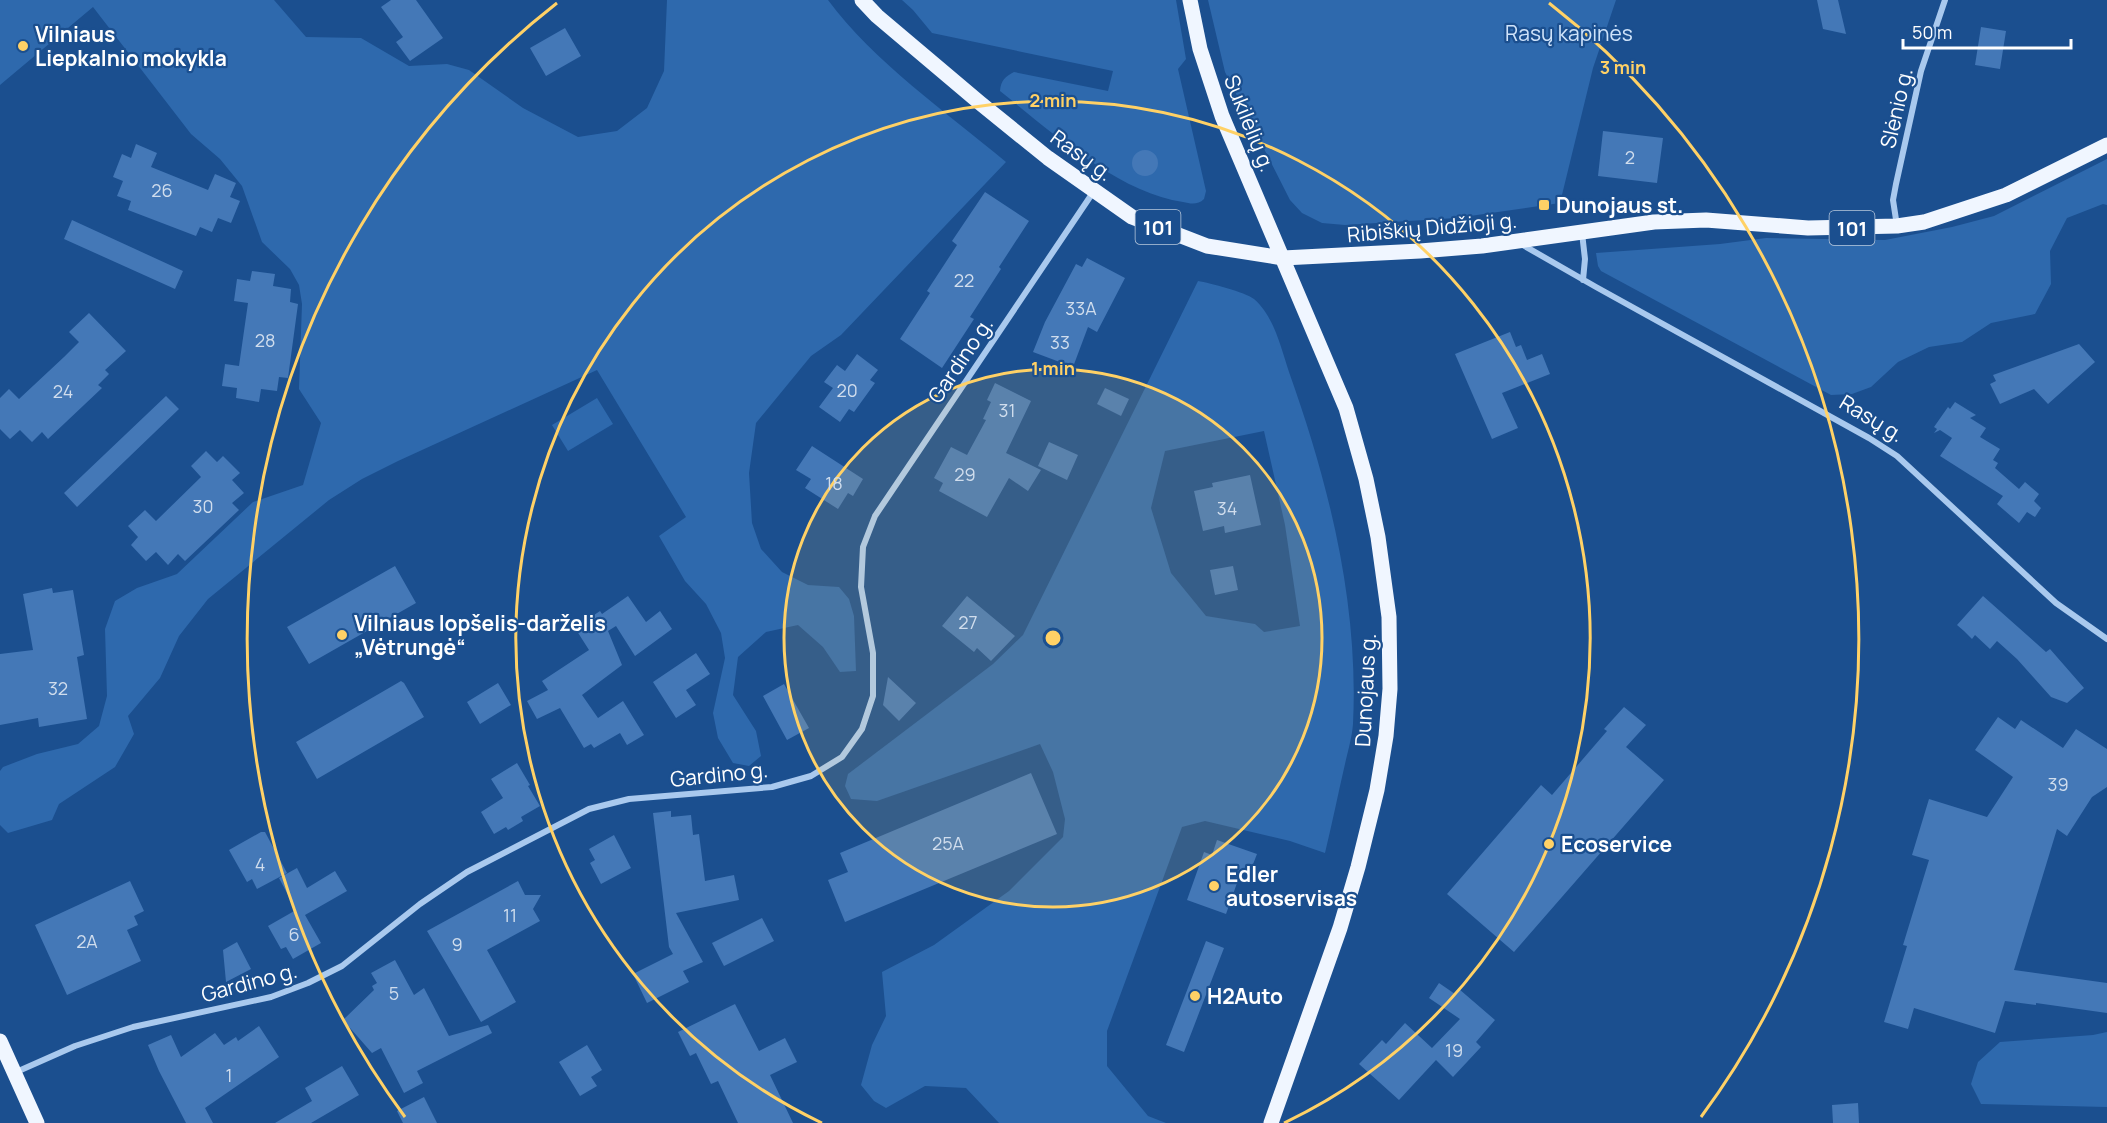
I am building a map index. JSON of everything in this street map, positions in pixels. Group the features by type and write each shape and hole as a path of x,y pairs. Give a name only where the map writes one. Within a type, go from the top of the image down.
{"main road":[{"name":"Rasų g.","path":"862,0 923,56 1048,158 1132,217 1207,246 1283,258"},
{"name":"Sukilėlių g.","path":"1190,0 1200,49 1214,94 1283,258"},
{"name":"Ribiškių Didžioji g.","path":"1283,258 1420,251 1516,241 1654,222 1706,220 1808,228 1897,226 1924,222 2006,195 2107,145"},
{"name":"Dunojaus g.","path":"1271,1123 1322,980 1358,867 1377,790 1386,736 1390,689 1389,617 1378,537 1366,479 1346,408 1283,258"},
{"path":"0,1041 37,1123"}],"street":[{"name":"Slėnio g.","path":"1897,226 1893,200 1896,184 1921,71 1945,0"},
{"name":"Gardino g.","path":"14,1073 75,1046 133,1027 271,997 308,983 342,966 420,904 467,872 589,809 629,799 772,787 811,776 842,757 862,729 873,696 873,653 861,587 863,547 875,516 1094,190"},
{"path":"1582,232 1585,259 1583,280"},
{"name":"Rasų g.","path":"1516,241 1869,438 1897,456 2056,603 2107,639"}],"green space":[{"path":"0,0 274,0 306,37 361,38 409,66 447,64 469,70 523,108 578,137 617,131 647,108 664,71 667,0 828,0 846,23 889,65 1006,162 841,335 811,356 756,423 749,473 752,523 761,549 782,572 808,585 839,587 849,599 854,616 856,671 840,672 823,647 798,625 766,632 738,657 733,695 756,731 761,756 749,766 733,763 718,738 713,713 725,658 721,633 706,604 685,581 659,536 686,517 597,370 398,461 362,479 329,500 208,599 179,636 160,678 128,716 134,734 115,767 59,804 52,820 8,833 0,825 0,771 3,767 37,754 78,744 99,726 107,696 105,629 115,601 137,588 177,574 253,502 303,485 321,423 299,389 302,304 299,285 290,269 262,242 242,186 220,159 191,134 93,7 0,85"},
{"path":"902,0 1176,0 1186,59 1178,69 1206,191 1204,199 1197,203 1189,203 1159,196 1134,186 1086,158 1000,91 1004,79 1014,72 1108,91 1113,71 932,33"},
{"name":"Rasų kapinės","path":"1208,0 1616,0 1593,68 1560,203 1456,218 1345,225 1322,223 1302,213 1290,200 1225,72"},
{"path":"2107,159 2107,205 2103,204 2067,218 2050,251 2051,284 2035,314 1991,323 1962,342 1929,347 1898,362 1871,387 1852,394 1831,395 1601,271 1598,266 1596,253 1720,244 1766,238 1885,240 1952,227 1994,216"},
{"path":"1198,281 1250,296 1267,314 1280,343 1317,457 1328,501 1346,589 1351,634 1354,679 1352,729 1325,853 1290,841 1205,821 1182,827 1107,1031 1107,1066 1148,1116 1166,1123 999,1123 966,1088 925,1086 886,1108 874,1101 861,1085 872,1045 886,1016 882,972 934,945 1009,891 1063,837 1065,819 1053,772 1040,744 877,801 851,799 845,786 848,774 993,664 1023,635","holes":["1264,431 1285,525 1300,626 1264,632 1255,624 1206,616 1171,573 1151,508 1165,451"]},
{"path":"597,398 613,424 568,451 552,425"},
{"path":"2107,1032 2107,1107 1981,1104 1971,1084 1978,1062 2000,1042"}],"building":[{"path":"391,0 416,0 443,38 410,61 396,42 403,37 381,7"},
{"path":"1817,0 1838,0 1846,34 1823,29"},
{"path":"1981,27 2006,31 2000,69 1975,65"},
{"path":"565,28 581,56 546,76 530,48"},
{"path":"1603,131 1663,138 1657,183 1598,176"},
{"path":"136,144 157,153 151,167 208,190 215,174 236,183 230,197 240,201 231,223 218,218 212,232 200,227 196,236 128,210 131,201 117,196 123,181 113,177 122,154 131,158"},
{"path":"1145,150 1154,154 1158,163 1154,172 1145,176 1136,172 1132,163 1136,154"},
{"path":"985,192 1029,221 970,317 974,319 942,368 900,339 930,293 927,291 957,245 952,241"},
{"path":"72,220 183,271 175,289 64,239"},
{"path":"1087,258 1125,278 1097,332 1088,327 1073,367 1033,352 1045,322 1076,264 1082,267"},
{"path":"252,271 275,274 273,286 291,289 290,302 298,304 288,378 279,377 277,391 261,389 259,402 236,398 237,388 222,386 225,364 239,366 248,303 234,301 237,279 250,281"},
{"path":"89,313 126,351 105,370 109,374 98,385 102,388 48,439 42,432 32,442 20,430 10,439 0,429 0,398 9,389 19,399 64,357 79,342 69,332"},
{"path":"1510,332 1516,347 1521,345 1527,360 1542,354 1550,374 1502,393 1518,428 1492,439 1455,354"},
{"path":"2079,344 2095,362 2048,404 2034,389 2000,404 1990,384 1996,381 1993,375"},
{"path":"857,354 878,370 870,380 875,383 854,412 849,409 840,422 819,407 833,388 824,382 837,365 845,371"},
{"path":"995,383 1031,401 1006,453 1041,470 1028,491 1009,478 987,517 939,491 943,483 934,478 951,447 967,455 986,420 983,419 991,402 987,400"},
{"path":"1105,388 1129,399 1121,416 1097,404"},
{"path":"166,396 179,409 77,507 64,493"},
{"path":"1955,402 1976,415 1970,418 1986,428 1980,437 2000,449 1993,460 1998,463 1995,468 2019,489 2025,482 2039,494 2034,501 2041,508 2035,517 2027,512 2019,523 1997,504 2003,496 1940,456 1952,438 1940,430 1934,433 1937,429 1934,427 1948,407 1950,409"},
{"path":"1049,442 1078,455 1067,480 1038,466"},
{"path":"812,446 863,479 853,496 848,493 838,509 805,488 811,479 796,470"},
{"path":"206,451 217,462 223,456 240,473 232,480 244,493 232,503 239,510 185,561 178,554 168,565 156,552 146,561 131,545 138,537 128,526 145,510 156,521 201,477 191,466"},
{"path":"1250,475 1261,525 1225,533 1224,526 1203,531 1194,491 1213,487 1212,483"},
{"path":"395,566 416,603 309,664 287,627"},
{"path":"1233,566 1238,590 1215,595 1210,570"},
{"path":"52,588 53,593 73,590 84,655 77,657 87,719 39,727 38,718 0,725 0,654 33,650 23,594"},
{"path":"628,596 646,622 660,611 672,629 635,656 616,626 608,631 622,665 582,695 598,718 623,701 644,735 627,745 620,733 594,748 591,744 584,748 560,708 537,719 527,701 548,690 542,681 589,650 575,628 600,611 602,614"},
{"path":"967,596 1015,636 991,661 977,648 974,652 942,626"},
{"path":"1983,596 2046,652 2050,649 2084,688 2067,703 2051,697 2017,659 1997,641 1990,649 1975,635 1972,639 1957,625"},
{"path":"696,653 710,674 686,690 696,705 676,718 653,682"},
{"path":"888,677 916,703 899,721 883,705"},
{"path":"401,681 424,717 317,779 296,742"},
{"path":"498,683 511,705 480,724 467,702"},
{"path":"784,684 809,728 787,740 763,696"},
{"name":"Ecoservice","path":"1624,707 1646,725 1626,747 1664,780 1514,952 1447,894 1541,785 1552,795 1607,731 1604,729"},
{"path":"1998,717 2015,729 2021,720 2063,748 2076,729 2107,749 2107,787 2092,797 2067,836 2057,829 2014,970 2107,983 2107,1013 2005,1001 1995,1033 1914,1008 1908,1029 1884,1022 1907,946 1903,945 1929,860 1912,855 1929,799 1987,817 2013,777 1975,750"},
{"path":"517,763 540,806 521,817 523,821 508,830 506,827 494,834 481,812 503,798 491,779"},
{"path":"1031,773 1057,834 845,922 828,880 848,872 840,853"},
{"path":"671,811 671,817 691,815 693,835 699,834 705,881 734,875 739,900 676,913 703,962 683,971 689,982 647,1003 633,974 673,954 669,947 653,813"},
{"path":"265,832 287,873 257,889 252,879 247,882 229,850"},
{"path":"614,835 631,868 601,884 590,863 595,860 589,849"},
{"name":"Edler autoservisas","path":"1217,840 1257,854 1250,872 1242,869 1226,914 1187,900 1204,852 1212,855"},
{"path":"297,868 307,888 335,871 347,891 305,915 321,943 293,959 286,947 281,949 268,926 296,910 279,878"},
{"path":"130,881 144,911 134,916 138,925 127,930 141,961 67,995 35,925"},
{"path":"518,881 525,895 541,895 533,909 540,921 487,950 516,1002 481,1022 427,931"},
{"path":"762,918 774,941 724,966 712,943"},
{"name":"H2Auto","path":"1206,941 1224,948 1184,1052 1166,1045"},
{"path":"237,942 251,969 226,982 223,950"},
{"path":"395,960 414,995 424,988 449,1036 488,1025 492,1033 417,1071 423,1083 404,1093 381,1048 372,1053 343,1020 374,990 372,986 377,983 371,973"},
{"path":"1439,983 1455,994 1459,989 1495,1020 1476,1042 1481,1047 1453,1077 1436,1060 1399,1100 1359,1064 1382,1040 1386,1044 1405,1023 1432,1048 1460,1019 1429,998"},
{"path":"735,1004 759,1051 785,1038 797,1062 770,1075 793,1123 738,1123 718,1081 711,1084 696,1053 690,1056 678,1032"},
{"path":"259,1026 279,1057 205,1108 213,1123 186,1123 148,1045 171,1035 181,1057 215,1033 224,1045 236,1037 238,1041"},
{"path":"587,1045 602,1070 591,1077 597,1086 580,1096 559,1062"},
{"path":"342,1066 359,1095 311,1123 275,1123 312,1101 305,1088"},
{"path":"424,1097 437,1123 403,1123 397,1111"},
{"path":"1858,1103 1859,1123 1833,1123 1832,1105"}],"place":[{"name":"Vilniaus Liepkalnio mokykla","path":"23,46"},
{"name":"Dunojaus st.","path":"1544,205"},
{"name":"Vilniaus lopšelis-darželis „Vėtrungė“","path":"342,635"},
{"name":"Ecoservice","path":"1549,844"},
{"name":"Edler autoservisas","path":"1214,886"},
{"name":"H2Auto","path":"1195,996"}]}
